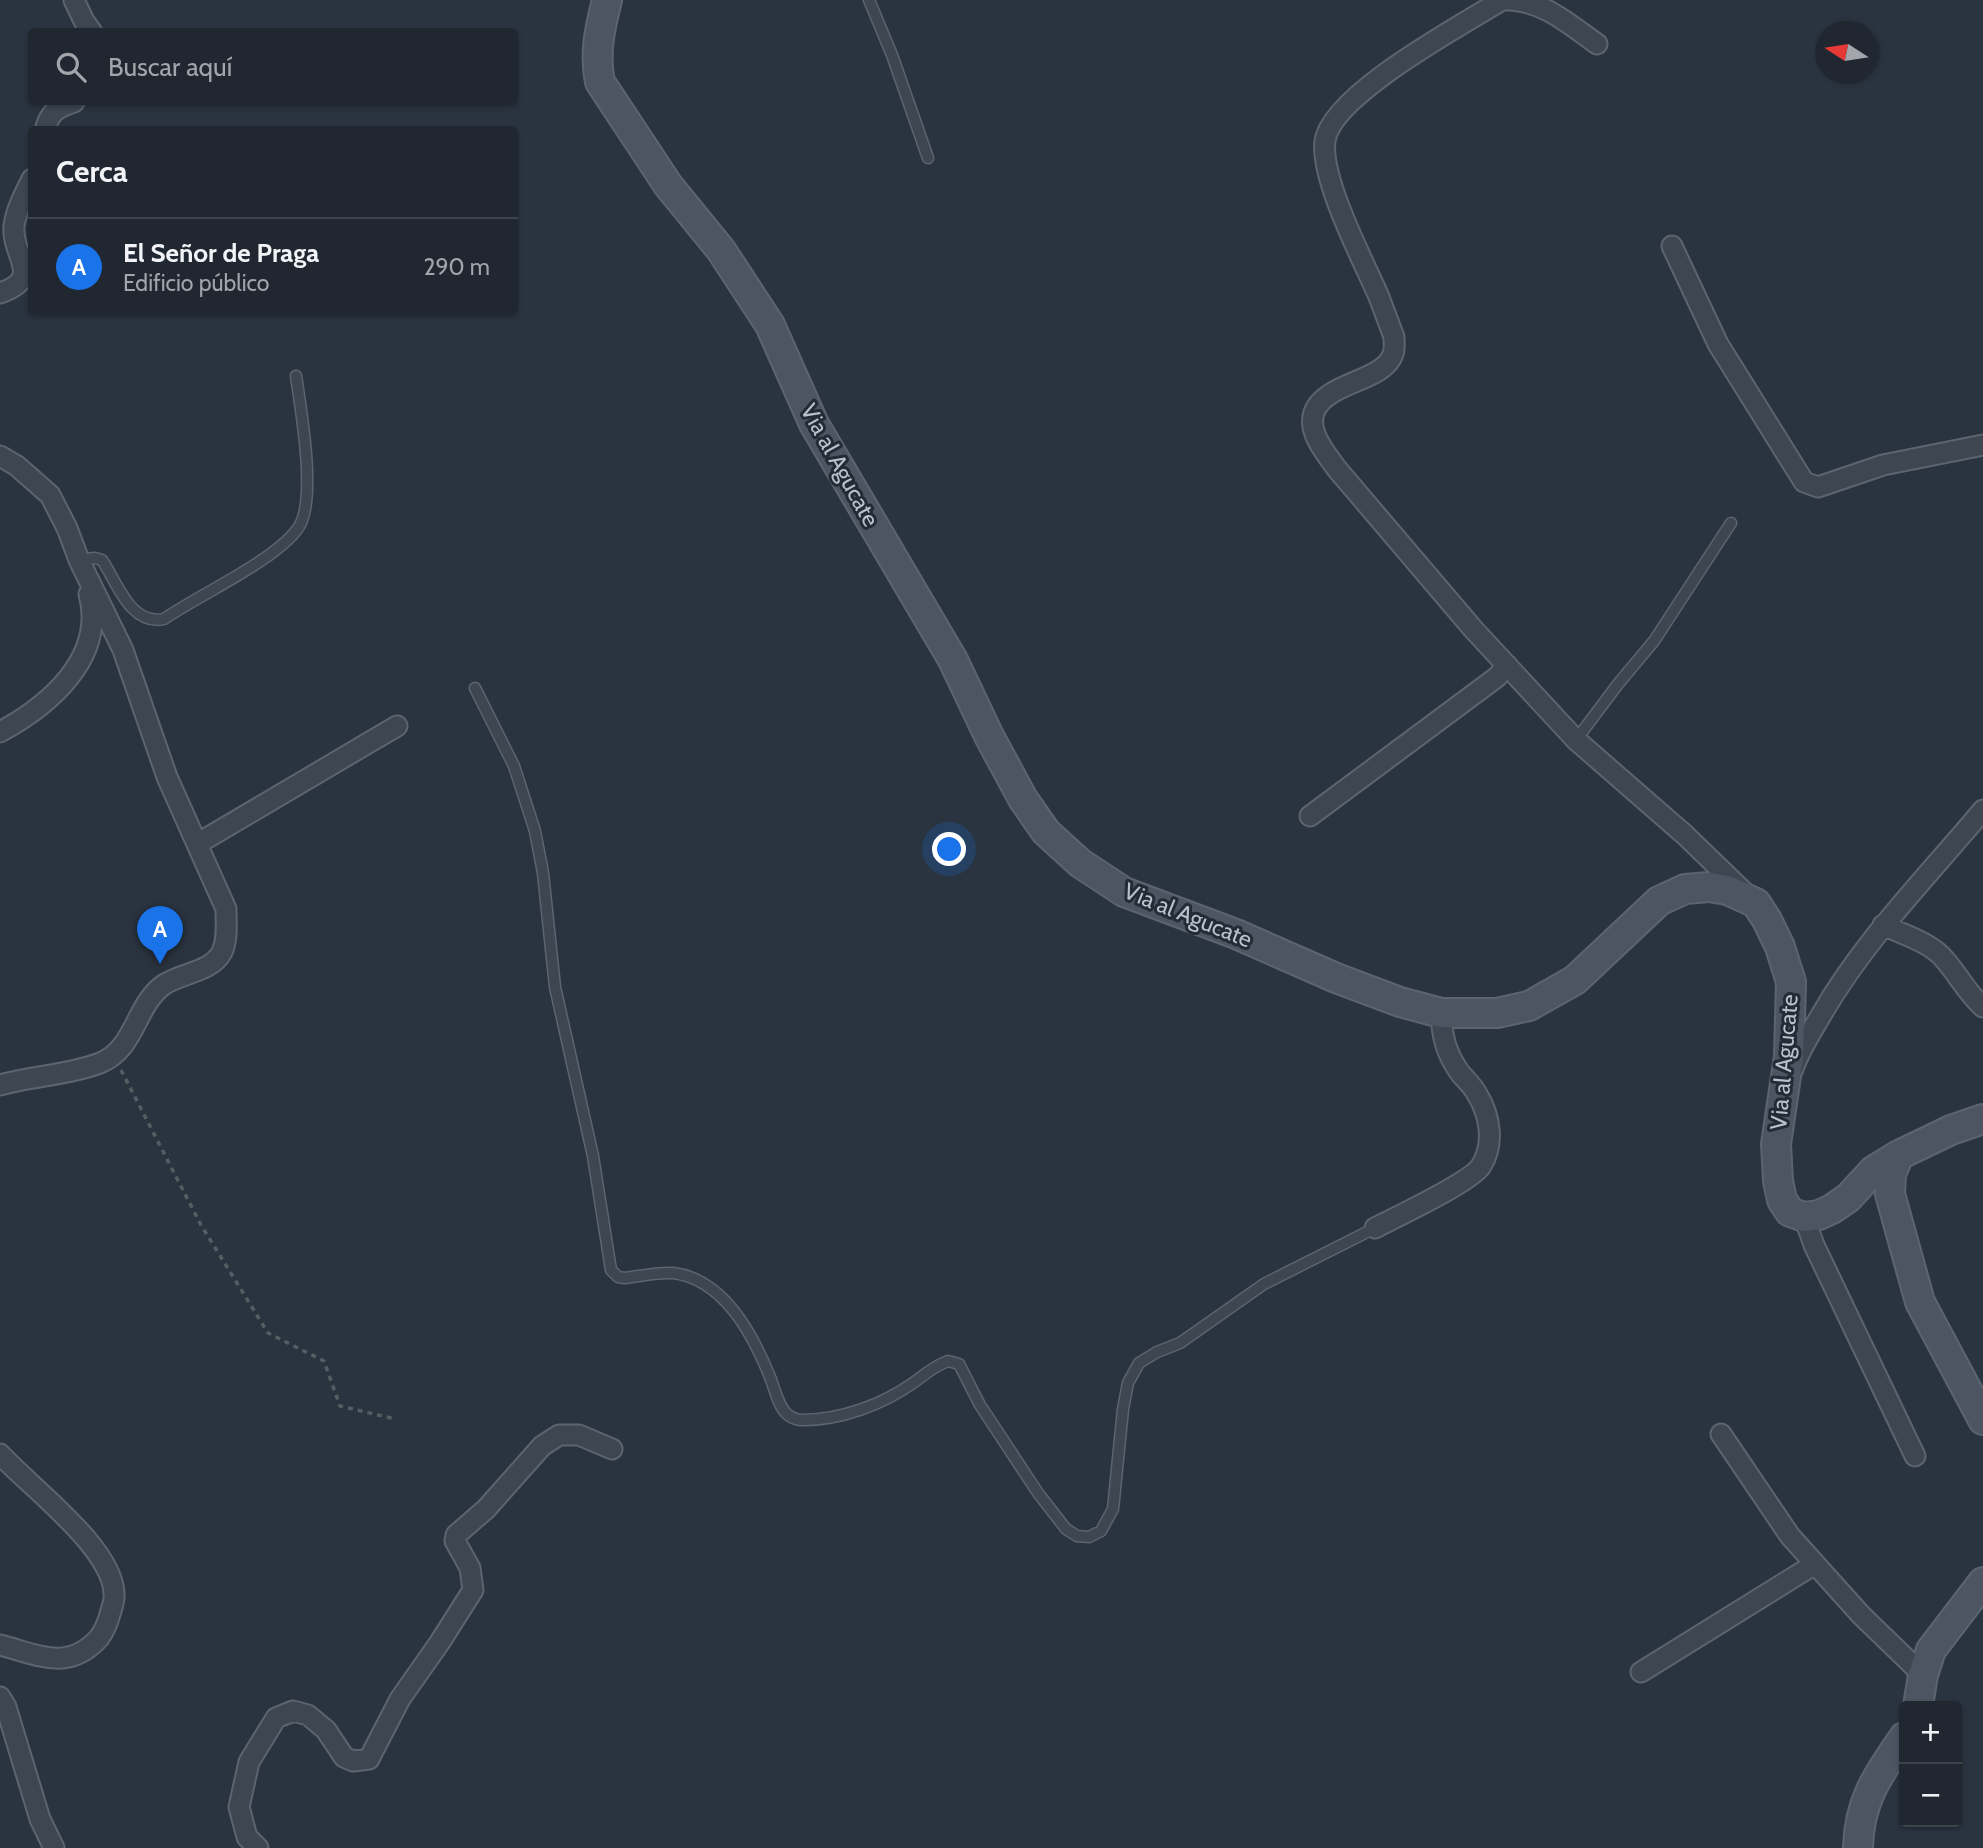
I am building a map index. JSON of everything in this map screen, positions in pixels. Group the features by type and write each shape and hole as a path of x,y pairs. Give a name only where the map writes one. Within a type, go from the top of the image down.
{"street":[{"path":"74,0 89,28"},
{"name":"Via al Agucate","path":"607,0 599,32 596,63 600,82 668,185 721,250 770,325 814,424 953,660 1023,799 1046,832 1080,863 1124,892 1236,934 1336,978 1400,1002 1441,1013 1497,1013 1529,1006 1575,980 1659,901 1685,889 1718,888 1756,903 1780,947 1791,982 1789,1056 1776,1144 1778,1181 1782,1200 1790,1212 1804,1217"},
{"path":"1597,44 1548,9 1534,4 1502,0 1368,86 1329,124 1324,144 1326,168 1394,337 1394,353 1385,367 1330,392 1314,411 1313,427 1318,443 1337,469 1507,665 1576,740 1685,835 1756,903"},
{"path":"46,126 55,108 64,105"},
{"path":"0,293 21,282 25,270 14,237 14,222 28,189"},
{"path":"1672,246 1718,344 1804,482 1818,487 1883,465 1983,445"},
{"path":"0,456 17,466 50,495 79,560 94,613 87,651 64,686 14,725 0,732"},
{"path":"0,1085 99,1063 114,1055 133,1032 149,998 164,984 207,966 221,953 226,933 226,909 167,777 123,650 79,560"},
{"path":"1310,816 1497,677 1507,665"},
{"path":"197,844 397,726"},
{"path":"1781,1107 1797,1056 1833,993 1883,925 1979,819"},
{"path":"1883,925 1931,948 1945,958 1969,995 1983,1007"},
{"path":"1375,1228 1456,1185 1480,1167 1486,1153 1490,1136 1487,1118 1478,1094 1447,1052 1442,1034 1441,1013"},
{"path":"1915,1456 1814,1245 1804,1217 1819,1215 1832,1209 1848,1198 1873,1171 1899,1155 1951,1130 1983,1119"},
{"path":"1899,1155 1891,1174 1890,1194 1920,1302 1983,1420"},
{"path":"1721,1434 1790,1536 1861,1615 1923,1675"},
{"path":"258,1848 247,1837 239,1807 249,1762 276,1718 293,1711 308,1714 326,1730 344,1757 360,1761 369,1759 400,1699 473,1590 470,1567 455,1541 456,1535 486,1509 542,1446 559,1435 579,1435 612,1450"},
{"path":"0,1454 79,1530 105,1566 115,1595 101,1635 84,1652 63,1660 0,1645"},
{"path":"1641,1672 1815,1564"},
{"path":"1919,1701 1931,1650 1983,1582"},
{"path":"0,1697 6,1707 40,1819 54,1848"},
{"path":"1858,1848 1861,1812 1867,1794 1899,1745"}],"lane":[{"path":"869,0 892,55 928,158"},
{"path":"79,560 102,560 118,589 137,612 148,620 155,621 164,619 282,545 298,527 306,501 304,433 296,376"},
{"path":"1576,740 1654,641 1731,523"},
{"path":"475,688 514,766 535,831 543,873 555,988 593,1156 611,1270 618,1277 625,1278 674,1273 700,1282 728,1303 747,1329 781,1406 789,1416 799,1420 818,1419 856,1410 889,1398 933,1366 948,1360 959,1364 980,1405 1038,1493 1066,1529 1077,1536 1089,1537 1101,1531 1113,1509 1123,1409 1128,1383 1139,1363 1180,1343 1264,1284 1375,1228"}],"path":[{"path":"114,1055 201,1225 268,1333 324,1362 340,1406 395,1419"}],"place":[{"name":"El Señor de Praga","path":"160,964"}]}
